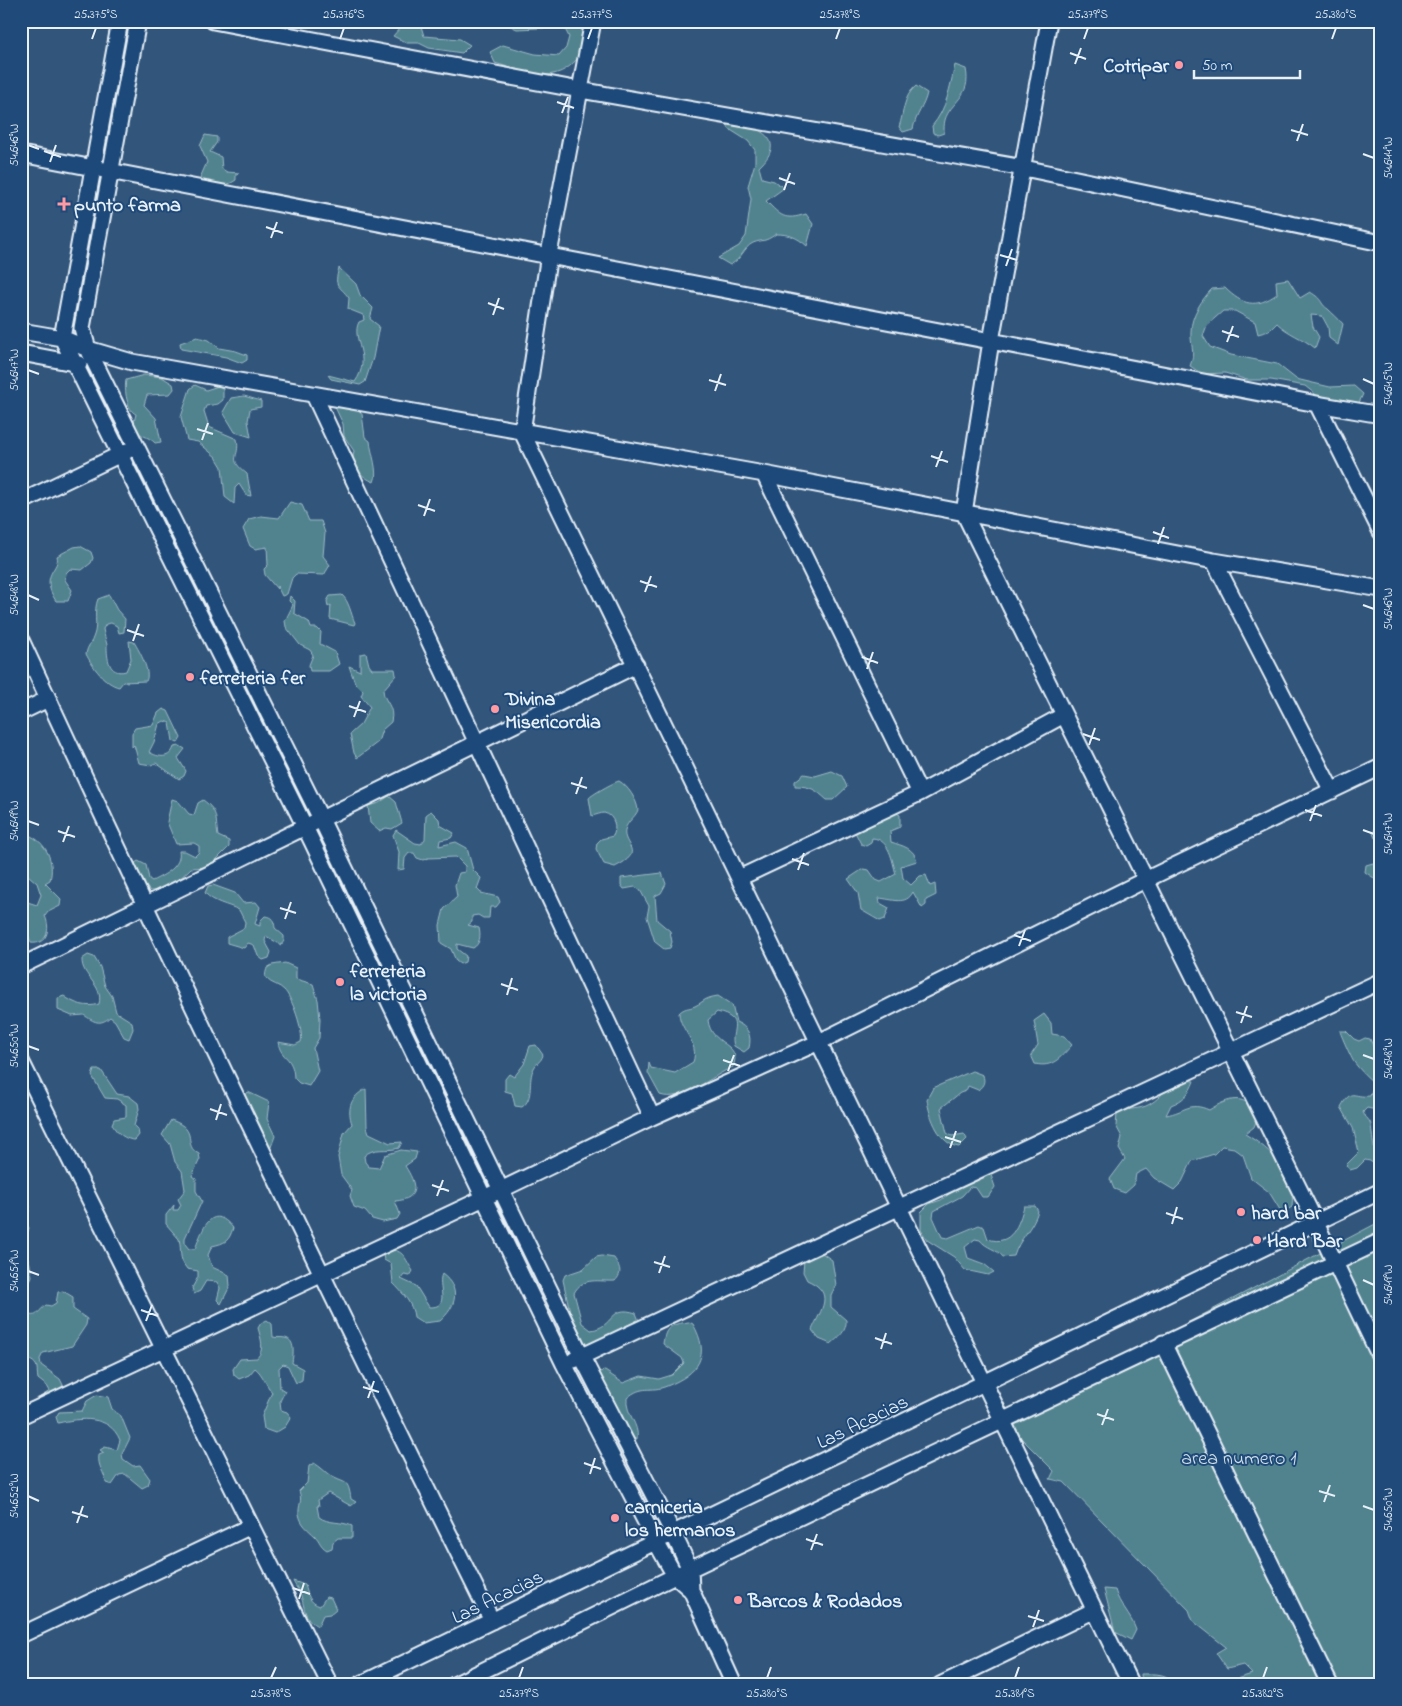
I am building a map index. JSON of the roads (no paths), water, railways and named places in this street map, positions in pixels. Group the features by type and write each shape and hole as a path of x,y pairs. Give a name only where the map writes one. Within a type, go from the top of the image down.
{"street":[{"path":"120,21 62,338 305,827 564,1364 675,1576 691,1590"},
{"path":"138,21 82,328 88,349 321,819 582,1357 690,1569 691,1590 734,1685"},
{"path":"213,21 580,90 1024,168 1381,243"},
{"path":"592,21 549,254 522,432 1004,1420 1131,1685"},
{"path":"1049,21 1024,168 990,340 964,513 1315,1221 1381,1359"},
{"path":"21,154 549,254 1317,404 1381,414"},
{"path":"21,330 62,338 88,349 132,362 764,474 1214,561 1381,589"},
{"path":"21,353 100,370 132,362"},
{"path":"314,395 652,1116"},
{"path":"1317,404 1381,532"},
{"path":"21,502 119,453 138,447"},
{"path":"764,474 920,793"},
{"path":"1214,561 1332,790"},
{"path":"21,640 144,905 321,1275 492,1621"},
{"path":"21,966 636,665"},
{"path":"21,712 48,699"},
{"path":"739,878 920,793 1064,715"},
{"path":"21,1416 502,1190 652,1116 819,1042 1145,880 1381,767"},
{"path":"564,1364 1381,982"},
{"path":"21,1061 330,1685"},
{"name":"Las Acacias","path":"359,1685 986,1384 1315,1221 1381,1191"},
{"path":"454,1685 675,1576 1163,1343 1335,1264 1381,1240"},
{"path":"1163,1343 1330,1685"},
{"path":"21,1635 251,1526"},
{"path":"940,1685 1095,1610"}],"place":[{"name":"Cotripar","path":"1179,65"},
{"name":"punto farma","path":"64,204"},
{"name":"ferreteria fer","path":"190,677"},
{"name":"Divina Misericordia","path":"495,709"},
{"name":"ferreteria la victoria","path":"340,982"},
{"name":"hard bar","path":"1241,1212"},
{"name":"Hard Bar","path":"1257,1240"},
{"name":"carniceria los hermanos","path":"615,1518"},
{"name":"Barcos & Rodados","path":"738,1600"}],"park label":[{"name":"area numero 1","path":"1239,1457"}]}
